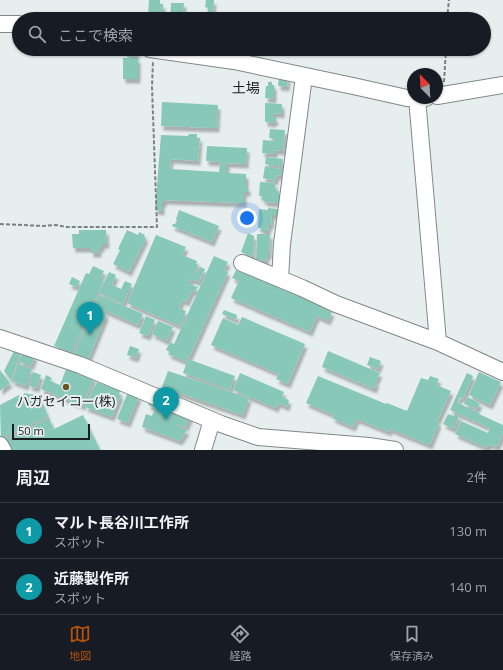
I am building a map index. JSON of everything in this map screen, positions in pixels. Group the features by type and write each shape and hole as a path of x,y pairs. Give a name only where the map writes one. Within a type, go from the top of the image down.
{"street":[{"path":"0,24 12,24"},
{"path":"197,56 234,62 407,98"},
{"path":"280,278 282,244 304,76"},
{"path":"443,96 503,85"},
{"path":"418,104 438,342"},
{"path":"242,263 280,278 336,304 438,342 503,372"},
{"path":"0,338 80,366 212,420 258,437 369,446 395,450"},
{"path":"203,450 212,420"},
{"path":"0,444 3,450"}],"path":[{"path":"448,0 448,12"},
{"path":"0,224 43,226 56,224 67,227 157,227 152,87 153,56"},
{"path":"443,87 446,56"}],"building":[{"path":"149,0 160,0 160,4 163,4 162,12 148,12"},
{"path":"206,0 214,0 213,12 208,12 208,8 205,7"},
{"path":"171,3 184,3 183,12 170,12"},
{"path":"123,58 138,58 138,79 123,79"},
{"path":"279,76 288,77 287,87 278,86"},
{"path":"268,82 272,82 272,85 274,85 274,99 265,98 266,86 268,86"},
{"path":"162,102 218,105 217,128 161,126"},
{"path":"265,103 282,104 282,114 274,113 274,118 276,118 276,121 274,121 274,123 265,122"},
{"path":"270,129 285,130 283,151 275,150 275,154 262,153 263,140 274,141 275,138 269,138"},
{"path":"189,134 197,134 197,138 200,138 198,161 171,159 170,169 219,172 220,162 206,161 207,146 247,148 246,164 227,163 227,173 246,174 246,187 248,187 248,192 244,192 244,203 164,200 164,203 162,203 162,211 155,210 161,135 188,136"},
{"path":"266,157 283,159 282,167 265,164"},
{"path":"265,166 283,170 281,176 277,175 275,181 263,178"},
{"path":"260,182 275,183 275,190 279,191 279,196 281,196 280,203 265,202 265,200 262,200 262,196 259,196"},
{"path":"268,208 278,209 278,215 272,215 271,225 269,225 268,231 261,231 261,228 258,228 259,209 268,210"},
{"path":"179,210 219,226 212,242 172,226 177,220"},
{"path":"79,230 106,230 107,244 102,244 102,248 99,248 99,253 91,253 91,248 73,248 72,234 79,234"},
{"path":"127,230 138,235 139,232 145,235 144,237 146,238 129,272 113,264"},
{"path":"248,233 254,236 253,257 241,252"},
{"path":"257,234 270,234 269,255 267,255 266,261 256,260"},
{"path":"156,235 186,247 182,255 197,261 196,264 198,265 195,272 197,273 200,267 205,269 199,282 191,279 189,284 198,287 195,292 192,291 187,302 182,300 179,308 186,311 180,326 127,303"},
{"path":"214,256 228,262 224,270 228,272 189,358 187,357 185,361 168,354 170,352 166,350 170,342 174,344"},
{"path":"93,266 104,271 101,278 104,279 72,353 54,346 86,273 89,274"},
{"path":"238,266 287,287 285,290 321,305 321,307 332,312 328,321 317,316 310,332 231,298 239,281 232,278"},
{"path":"109,272 116,275 112,285 121,289 125,281 132,284 123,304 99,293"},
{"path":"72,277 80,281 77,287 69,284"},
{"path":"99,295 143,314 138,325 94,306"},
{"path":"94,307 106,313 106,316 88,360 74,354"},
{"path":"224,310 237,315 236,320 222,314"},
{"path":"146,316 155,320 148,336 139,333"},
{"path":"242,317 305,344 288,384 276,379 279,374 211,345 223,318 238,325"},
{"path":"158,321 173,327 167,341 152,334"},
{"path":"130,346 139,349 136,358 127,355"},
{"path":"15,349 21,351 11,380 4,371"},
{"path":"23,351 35,356 31,366 19,362"},
{"path":"328,351 380,373 374,389 322,367"},
{"path":"370,357 381,361 378,369 367,365"},
{"path":"188,359 235,376 230,390 183,373"},
{"path":"18,364 32,369 26,386 12,381"},
{"name":"ハガセイコー(株)","path":"67,367 94,377 83,406 41,389 46,375 52,378 50,381 60,385"},
{"path":"0,370 10,383 0,391"},
{"path":"168,371 249,398 243,415 162,387"},
{"path":"33,372 41,375 37,388 29,386"},
{"path":"479,372 501,382 490,405 469,395"},
{"path":"240,373 284,392 282,397 289,400 287,407 278,403 276,408 233,390"},
{"path":"467,373 473,376 463,399 460,397 458,403 503,425 503,433 497,447 489,444 487,448 455,434 461,421 488,433 490,428 450,410"},
{"path":"318,376 407,411 421,378 428,380 430,376 439,379 436,385 451,391 437,422 439,423 430,445 390,429 389,432 357,419 353,427 332,418 334,415 306,403"},
{"path":"97,382 120,391 119,395 121,395 112,417 85,407"},
{"path":"128,392 139,396 128,423 117,419"},
{"path":"24,393 36,395 35,399 41,400 48,416 1,439 0,405 19,395 23,396"},
{"path":"467,397 480,403 477,409 464,404"},
{"path":"150,399 191,415 186,427 178,424 177,426 187,430 180,441 142,427 146,414 152,416 155,408 148,405"},
{"path":"448,414 454,416 455,414 459,416 454,429 443,424"},
{"path":"83,415 100,450 7,450 3,441 49,418 54,429"}],"place":[{"name":"マルト長谷川工作所","path":"90,335"},
{"name":"ハガセイコー(株)","path":"66,387"},
{"name":"近藤製作所","path":"166,420"}],"district":[{"name":"土場","path":"246,87"}]}
